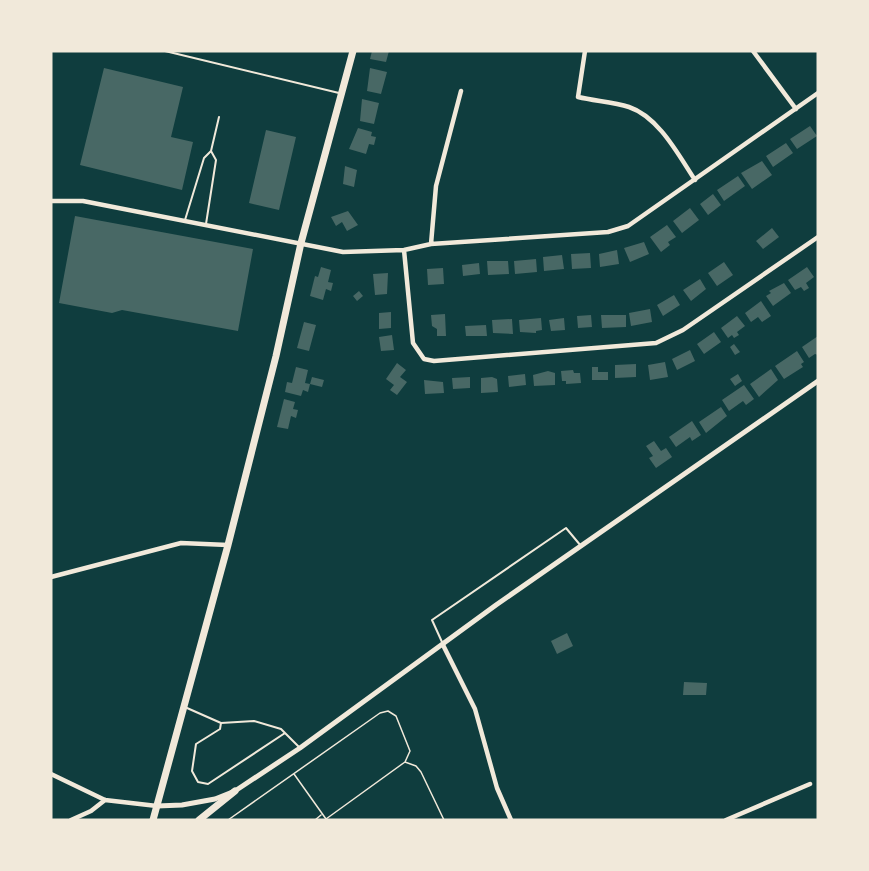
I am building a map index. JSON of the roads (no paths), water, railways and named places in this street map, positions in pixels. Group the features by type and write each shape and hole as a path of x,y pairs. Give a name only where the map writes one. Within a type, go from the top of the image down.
{"main road":[{"path":"153,820 228,545 276,356 300,243 352,51"},
{"path":"200,820 235,791"}],"street":[{"path":"585,51 578,98 631,107 647,118 667,139 695,180"},
{"path":"753,51 796,109"},
{"path":"431,244 436,186 461,91"},
{"path":"51,201 83,201 343,252 404,250 431,244 608,232 628,226 818,93"},
{"path":"404,250 413,343 424,359 434,361 656,343 683,330 818,237"},
{"path":"51,774 105,800 157,806 193,803 235,791 300,748 581,546 818,381"},
{"path":"51,577 182,543 228,545"},
{"path":"443,645 475,710 497,788 511,820"},
{"path":"726,820 810,784"},
{"path":"71,820 91,811 105,800"}],"lane":[{"path":"165,51 342,94"},
{"path":"185,220 204,158 211,151 219,117"},
{"path":"206,224 216,160 211,151"},
{"path":"443,645 432,620 566,528 581,546"},
{"path":"184,707 221,723 254,721 281,729 300,748"},
{"path":"221,723 220,729 196,744 192,771 198,782 208,784 285,733"}]}
